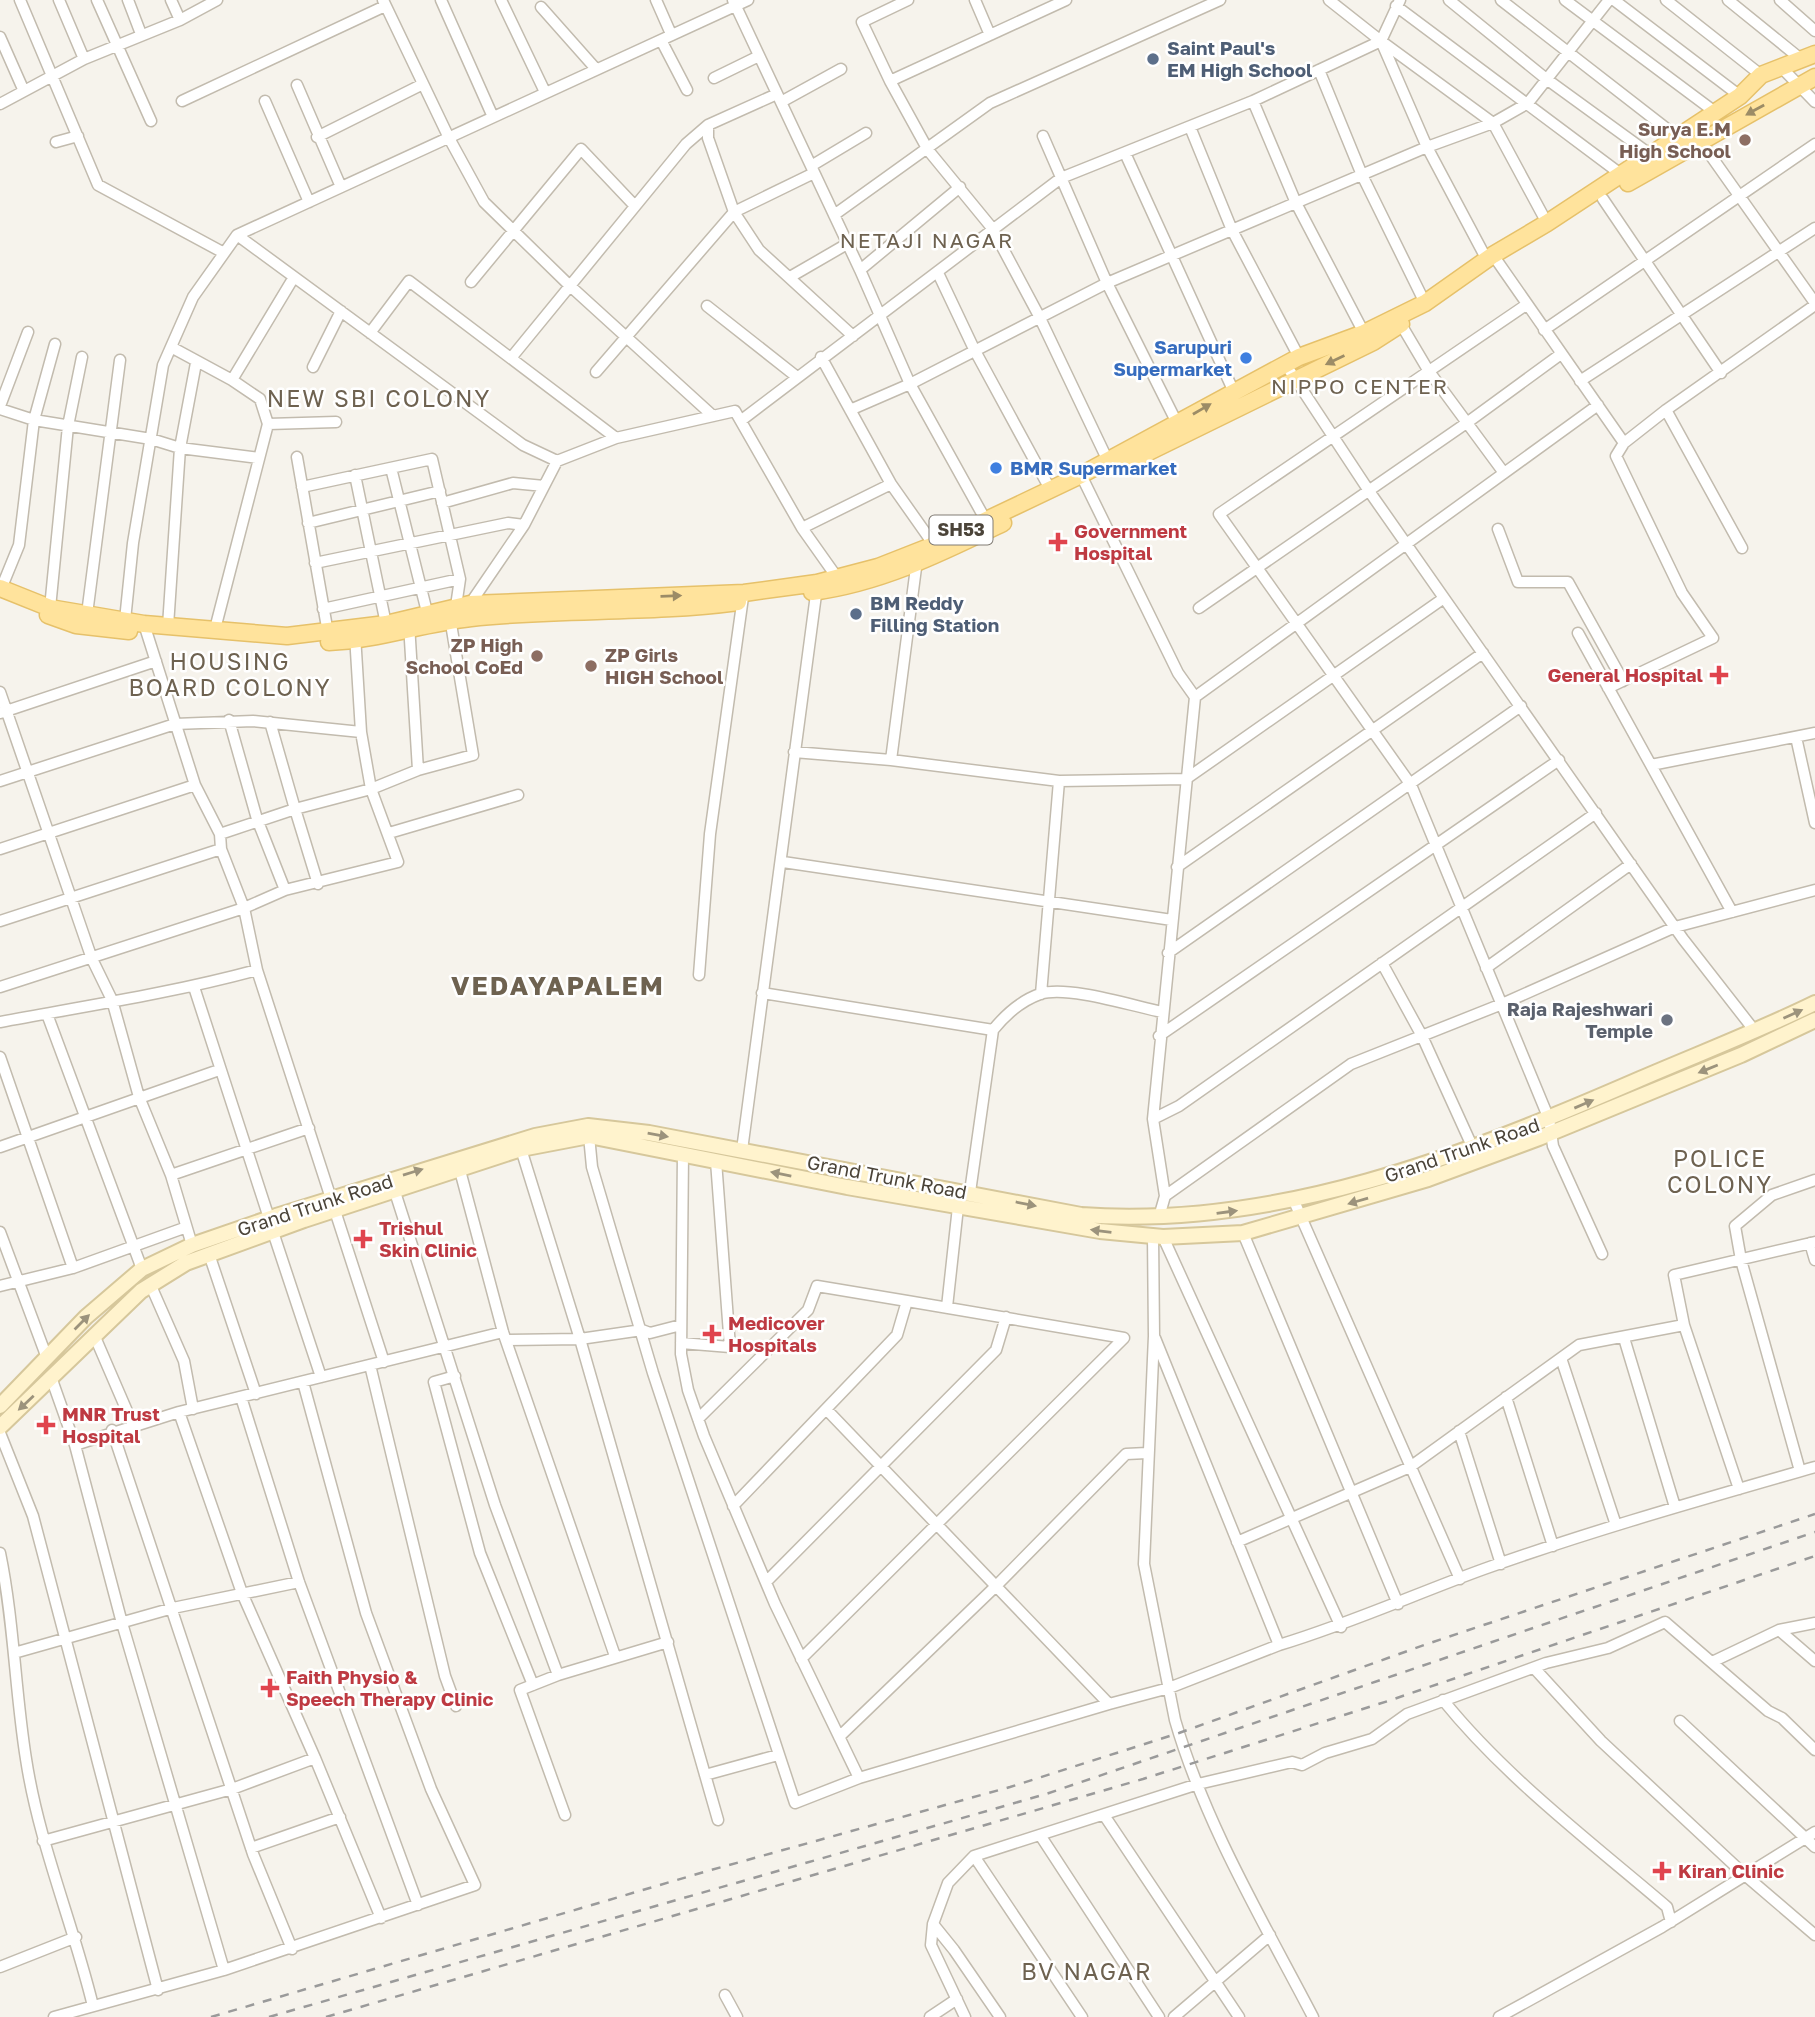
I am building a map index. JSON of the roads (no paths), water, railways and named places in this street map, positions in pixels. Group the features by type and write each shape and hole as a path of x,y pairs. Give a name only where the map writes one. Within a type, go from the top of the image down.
{"main road":[{"name":"SH53","path":"817,588 836,576 917,558 934,545 985,519 1050,489 1083,479 1108,461 1233,390 1293,361 1399,320 1493,259 1603,198 1740,96 1761,75 1809,57"},
{"name":"SH53","path":"0,591 50,608 125,620 145,629 168,626 287,636 327,633 355,635 386,624 409,624 427,612 743,597 817,588 848,588 1296,379 1399,320 1651,155 1815,77"},
{"name":"SH53","path":"0,591 76,625 145,629 280,644 355,635 409,624 456,610 520,614 692,608 743,597"},
{"name":"Grand Trunk Road","path":"334,1205 459,1165 535,1136 588,1126 649,1133 1081,1214 1136,1219 1195,1216 1294,1201 1373,1181 1472,1146 1550,1126 1815,1003"},
{"path":"0,1427 52,1380 141,1291 186,1263 271,1225 334,1205 395,1192 459,1165 521,1149 589,1136 953,1206 1136,1235 1243,1233 1428,1179 1550,1126 1741,1055 1815,1020"},
{"path":"950,1189 953,1206"},
{"path":"977,1194 981,1211"},
{"path":"1195,1216 1196,1235"},
{"path":"1136,1219 1136,1235"},
{"name":"Grand Trunk Road","path":"1,1400 86,1317 142,1269 192,1245 271,1225"}],"street":[{"path":"20,0 98,185 224,253"},
{"path":"59,0 84,59"},
{"path":"97,0 151,121"},
{"path":"128,0 141,34"},
{"path":"171,0 180,20"},
{"path":"440,0 493,117"},
{"path":"501,0 545,92"},
{"path":"656,0 666,37 687,90"},
{"path":"125,620 133,542 163,365 193,297 237,234 449,138 735,3 748,0"},
{"path":"908,0 862,22 890,81 928,150 992,228 1040,316 1108,461"},
{"path":"975,0 990,35"},
{"path":"890,81 1066,0"},
{"path":"834,215 990,103 1220,0"},
{"path":"1328,0 1493,123 1547,223"},
{"path":"1449,0 1545,78 1651,155"},
{"path":"1501,0 1565,52 1689,135 1740,195 1815,304 1666,410 1624,443 1616,456 1682,593 1713,638 1608,688"},
{"path":"1565,0 1715,112"},
{"path":"850,410 910,384 1107,283 1427,146 1493,123 1528,103 1565,52 1609,0"},
{"path":"1614,0 1740,96"},
{"path":"1666,0 1761,75"},
{"path":"1728,0 1809,57"},
{"path":"1780,0 1815,31"},
{"path":"0,104 23,89 54,78 84,59 180,20 213,1"},
{"path":"182,101 384,3 449,138 484,202 568,284 713,416"},
{"path":"735,3 860,270 910,384 985,519"},
{"path":"743,419 821,358 880,318 992,228 1061,178 1253,101 1381,41 1398,3 1622,175"},
{"path":"541,7 596,69"},
{"path":"0,37 23,89"},
{"path":"1381,41 1427,146 1493,259 1624,443"},
{"path":"714,78 759,55"},
{"path":"1782,68 1815,102"},
{"path":"511,358 568,284 686,144 708,125 779,98 841,69"},
{"path":"1319,70 1362,175 1425,303"},
{"path":"317,137 423,84"},
{"path":"297,85 317,137 341,187"},
{"path":"265,101 309,202"},
{"path":"1253,101 1296,203 1364,333"},
{"path":"708,125 708,138 734,212 759,250 853,336"},
{"path":"1189,127 1232,230 1293,361 1296,379 1334,433 1369,491 1675,927 1754,1030"},
{"path":"596,372 734,212 812,170 866,133"},
{"path":"56,142 78,136"},
{"path":"1043,136 1107,283 1177,423"},
{"path":"1544,330 1815,144"},
{"path":"471,282 581,149 634,205"},
{"path":"1125,153 1233,390"},
{"path":"860,270 960,187"},
{"path":"1603,198 1721,373"},
{"path":"1580,381 1815,228"},
{"path":"237,234 523,445 557,461"},
{"path":"790,277 847,244"},
{"path":"938,273 974,349 1050,489"},
{"path":"232,380 294,277"},
{"path":"370,333 409,281 616,438"},
{"path":"1526,304 1219,514 1411,785 1550,1126 1553,1146 1602,1254"},
{"path":"707,306 797,377"},
{"path":"313,367 341,311"},
{"path":"1399,320 1428,370 1504,473"},
{"path":"28,332 0,407 34,420 151,439 180,449 259,458"},
{"path":"0,591 19,545 34,420 55,344"},
{"path":"171,347 196,363 232,380 260,399 268,424 215,629"},
{"path":"1199,608 1468,422 1561,354"},
{"path":"50,608 68,426 82,358"},
{"path":"821,358 891,484 934,545"},
{"path":"87,614 120,360"},
{"path":"168,626 180,449 196,363"},
{"path":"1195,697 1598,405"},
{"path":"1666,410 1742,548"},
{"path":"456,610 524,525 557,461 616,438 735,411 743,419 802,528 836,576"},
{"path":"268,424 336,422"},
{"path":"297,457 327,633"},
{"path":"220,834 257,819 372,789 418,769 473,755 456,610 460,579 432,459 302,486"},
{"path":"391,468 427,612"},
{"path":"355,475 378,596 386,624"},
{"path":"1083,479 1178,673 1195,697 1159,1036 1153,1119 1165,1196 1159,1217"},
{"path":"442,503 513,483 544,486"},
{"path":"802,528 891,484"},
{"path":"308,523 440,491"},
{"path":"315,563 508,523 524,525"},
{"path":"1498,529 1518,582 1568,582 1623,681"},
{"path":"891,760 917,558"},
{"path":"323,609 460,579"},
{"path":"742,1150 762,993 783,862 794,752 817,588"},
{"path":"699,975 710,834 743,597"},
{"path":"794,752 891,760 1059,781 1186,779 1444,598"},
{"path":"409,624 418,769"},
{"path":"145,629 195,785 220,834 221,849 244,908 257,970 384,1362"},
{"path":"1578,633 1731,912"},
{"path":"0,987 244,908 285,890 318,884 398,862 372,789 361,732 355,635"},
{"path":"1177,867 1483,653"},
{"path":"3,712 156,661"},
{"path":"0,692 3,712 28,773 92,959 112,1000 139,1097 171,1175 184,1228 192,1245"},
{"path":"1168,953 1521,706"},
{"path":"0,782 175,724 229,720 361,732"},
{"path":"229,720 257,819 285,890"},
{"path":"270,722 318,884"},
{"path":"1651,765 1815,733"},
{"path":"1796,737 1815,823"},
{"path":"1159,1036 1559,760"},
{"path":"1041,994 1059,781"},
{"path":"0,849 195,785"},
{"path":"389,833 518,795"},
{"path":"1153,1119 1179,1106 1596,813"},
{"path":"0,920 221,849"},
{"path":"783,862 1172,920"},
{"path":"1486,968 1631,864"},
{"path":"1165,1196 1351,1064 1502,1004 1675,927 1815,890"},
{"path":"1382,963 1422,1036 1472,1146"},
{"path":"0,1022 194,987 257,970"},
{"path":"194,987 321,1377"},
{"path":"762,993 993,1030"},
{"path":"977,1194 993,1030 1008,1012 1041,994 1066,993 1162,1012"},
{"path":"47,1014 142,1269"},
{"path":"0,1057 73,1268"},
{"path":"0,1147 219,1070"},
{"path":"171,1175 309,1128"},
{"path":"589,1136 592,1167 653,1373 795,1803 859,1778 1169,1688 1279,1645 1341,1627 1460,1579 1553,1546 1675,1507 1815,1467"},
{"path":"521,1149 580,1339 718,1820"},
{"path":"683,1153 681,1343 688,1390 733,1506 766,1581 859,1778"},
{"path":"681,1343 730,1346 716,1161"},
{"path":"459,1165 505,1336 615,1656"},
{"path":"1800,1471 1741,1260 1735,1226 1772,1195 1815,1181"},
{"path":"395,1192 495,1504 558,1675"},
{"path":"1294,1201 1460,1579"},
{"path":"947,1307 953,1206"},
{"path":"0,1286 73,1268 131,1244 184,1228"},
{"path":"0,1232 47,1358"},
{"path":"1243,1233 1398,1604"},
{"path":"1158,1236 1144,1564 1181,1745 1270,1936 1313,2017"},
{"path":"1158,1236 1341,1627"},
{"path":"1739,1489 1684,1325 1674,1275 1812,1243 1815,1259"},
{"path":"209,1254 256,1394"},
{"path":"151,1286 184,1361 193,1409"},
{"path":"698,1419 808,1310 817,1286 1125,1338 801,1659"},
{"path":"733,1506 897,1335 908,1301"},
{"path":"766,1581 996,1350 1006,1317"},
{"path":"75,1445 112,1430 179,1412 445,1346 505,1336 580,1339 642,1330 650,1333 681,1325"},
{"path":"1237,1542 1409,1466 1579,1345 1684,1325"},
{"path":"1154,1336 1279,1645"},
{"path":"95,1337 133,1425"},
{"path":"1624,1338 1675,1507"},
{"path":"1561,1358 1616,1525"},
{"path":"370,1365 445,1676 456,1706"},
{"path":"455,1376 434,1382 480,1553 533,1685"},
{"path":"52,1380 75,1445 122,1623 224,1970"},
{"path":"54,2017 158,1990 292,1949 475,1885 430,1789 366,1613 303,1382"},
{"path":"241,1397 299,1582 418,1905"},
{"path":"1506,1397 1553,1546"},
{"path":"826,1409 1109,1704"},
{"path":"179,1412 242,1593 315,1758 381,1918"},
{"path":"112,1430 251,1848 292,1949"},
{"path":"1459,1431 1501,1564"},
{"path":"0,1433 33,1516 158,1990"},
{"path":"839,1737 996,1586 1126,1454 1147,1453"},
{"path":"0,1553 8,1590 26,1759 43,1841 76,1937 93,2006"},
{"path":"14,1653 173,1608 299,1582"},
{"path":"965,2017 931,1945 933,1924 948,1883 974,1856 1198,1784 1292,1762 1302,1765 1325,1753 1372,1739 1407,1713 1546,1663 1608,1648 1665,1622 1768,1711 1782,1718 1815,1750"},
{"path":"1712,1662 1779,1630 1815,1623"},
{"path":"1779,1630 1815,1661"},
{"path":"565,1815 520,1690 615,1656 668,1642"},
{"path":"1535,1669 1601,1741 1746,1876 1815,1935"},
{"path":"1443,1700 1476,1742 1516,1775 1565,1825 1587,1838 1667,1907 1671,1922"},
{"path":"1680,1721 1815,1847"},
{"path":"705,1775 778,1755"},
{"path":"43,1841 232,1789 315,1758"},
{"path":"1104,1815 1239,2017"},
{"path":"251,1848 340,1817"},
{"path":"1499,2017 1671,1922 1815,1832"},
{"path":"1040,1835 1159,2017"},
{"path":"974,1856 1082,2017"},
{"path":"933,1924 1000,2017"},
{"path":"1174,2017 1270,1936"},
{"path":"1,1965 76,1937"},
{"path":"725,1995 737,2017"},
{"path":"930,2017 957,1999"}],"railway":[{"path":"211,2017 704,1872 1010,1787 1179,1733 1427,1644 1815,1514"},
{"path":"269,2017 1046,1794 1815,1532"},
{"path":"326,2017 1143,1779 1388,1701 1815,1556"}],"place":[{"name":"Saint Paul's EM High School","path":"1153,59"},
{"name":"Surya E.M High School","path":"1745,140"},
{"name":"Sarupuri Supermarket","path":"1246,358"},
{"name":"BMR Supermarket","path":"996,468"},
{"name":"Government Hospital","path":"1058,542"},
{"name":"BM Reddy Filling Station","path":"856,614"},
{"name":"ZP High School CoEd","path":"537,656"},
{"name":"ZP Girls HIGH School","path":"591,666"},
{"name":"General Hospital","path":"1719,675"},
{"name":"Raja Rajeshwari Temple","path":"1667,1020"},
{"name":"Trishul Skin Clinic","path":"363,1239"},
{"name":"Medicover Hospitals","path":"712,1334"},
{"name":"MNR Trust Hospital","path":"46,1425"},
{"name":"Faith Physio & Speech Therapy Clinic","path":"270,1688"},
{"name":"Kiran Clinic","path":"1662,1871"}],"district":[{"name":"NETAJI NAGAR","path":"927,241"},
{"name":"NIPPO CENTER","path":"1360,387"},
{"name":"NEW SBI COLONY","path":"379,399"},
{"name":"HOUSING BOARD COLONY","path":"230,675"},
{"name":"VEDAYAPALEM","path":"558,986"},
{"name":"POLICE COLONY","path":"1720,1172"},
{"name":"BV NAGAR","path":"1087,1972"}]}
